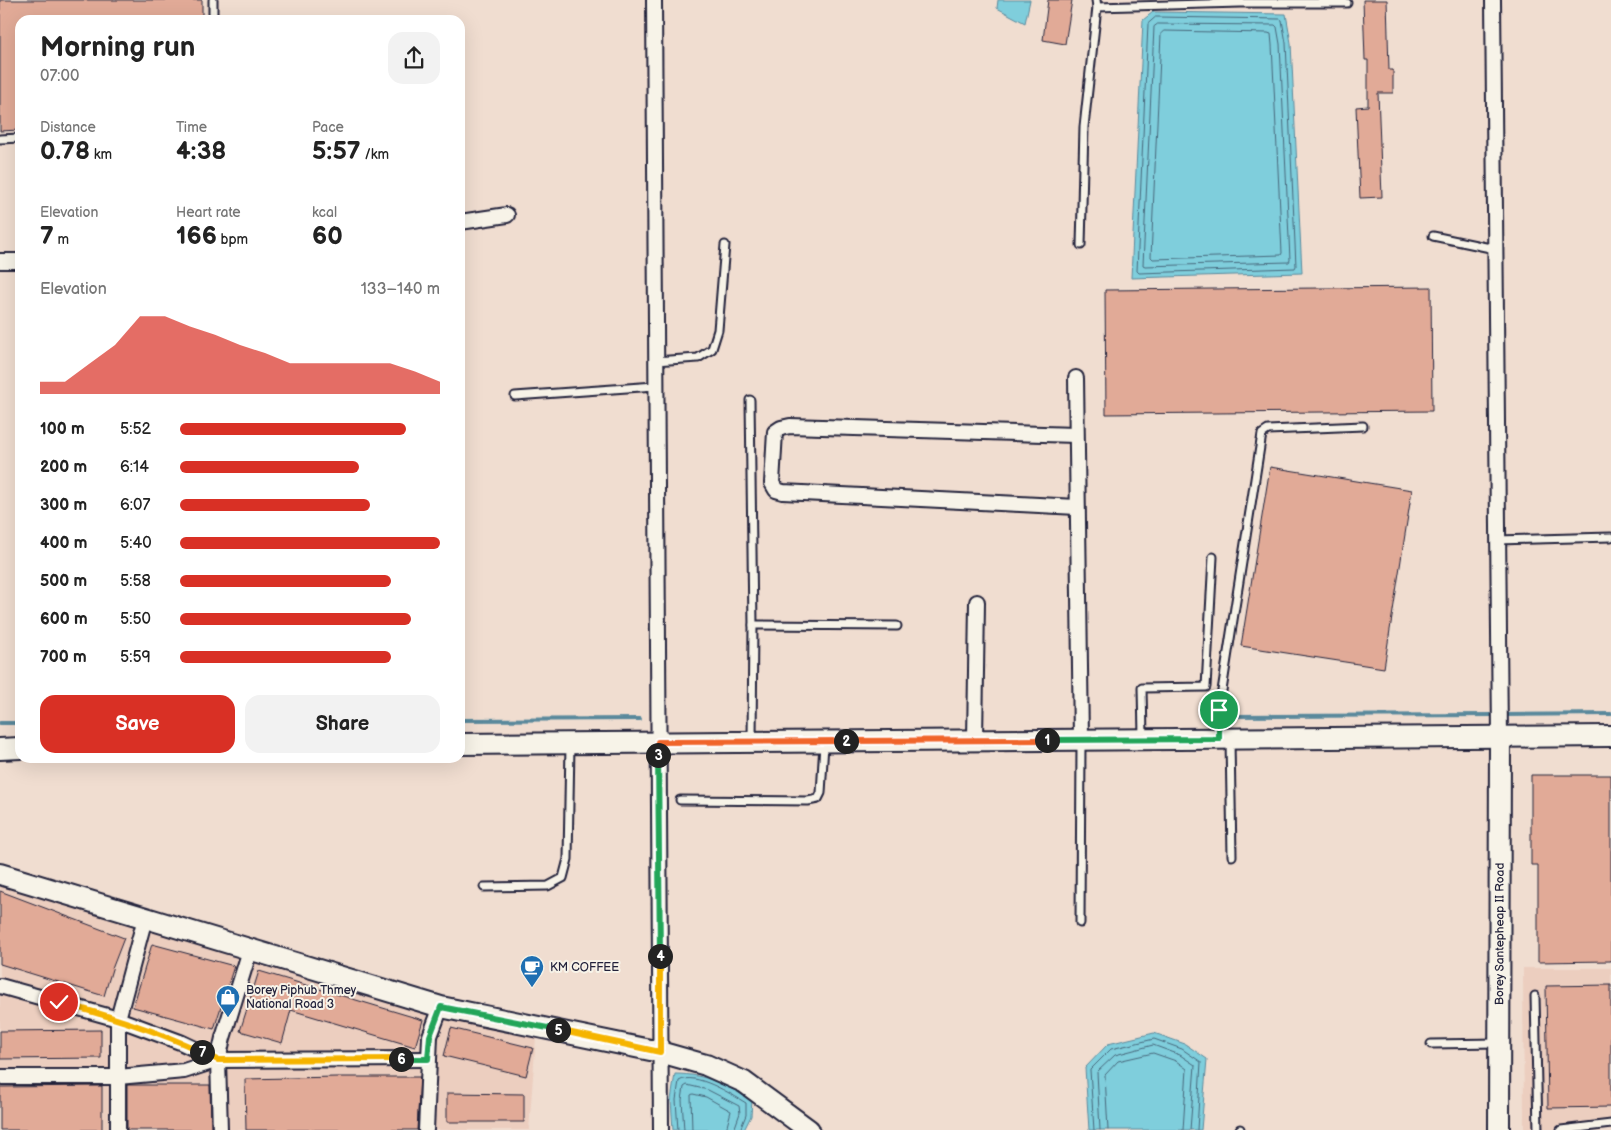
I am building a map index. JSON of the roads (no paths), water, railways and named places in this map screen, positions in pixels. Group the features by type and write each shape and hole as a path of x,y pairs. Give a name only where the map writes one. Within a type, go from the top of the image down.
{"street":[{"path":"654,0 661,1130"},
{"path":"1493,0 1500,731"},
{"path":"465,221 507,215"},
{"path":"0,261 15,261"},
{"path":"1076,378 1081,740"},
{"path":"1076,434 790,426 780,428 775,432 772,483 776,490 783,492 1077,507"},
{"path":"975,740 977,602"},
{"path":"465,744 1225,739 1500,731 1611,736"},
{"name":"Borey Santepheap II Road","path":"1499,1130 1500,731"},
{"path":"0,748 15,748"},
{"path":"0,874 441,1007 660,1052 706,1065 744,1082 809,1130"},
{"path":"118,1130 118,1019 146,918"},
{"path":"220,1130 218,1060 250,950"},
{"path":"0,986 118,1019 180,1042 218,1060"},
{"path":"426,1130 430,1036 441,1007"},
{"path":"0,1077 118,1077 184,1071 218,1060 428,1059"}],"lane":[{"path":"213,0 213,15"},
{"path":"1081,245 1084,127 1097,4 1348,2"},
{"path":"0,138 15,138"},
{"path":"1433,236 1495,249"},
{"path":"655,362 698,358 712,349 718,330 725,245"},
{"path":"515,396 655,386"},
{"path":"750,400 753,625 752,742"},
{"path":"1232,856 1225,739 1219,710 1262,434 1268,430 1363,426"},
{"path":"1498,540 1611,536"},
{"path":"1143,739 1142,688 1206,687 1212,557"},
{"path":"753,625 897,626"},
{"path":"1080,923 1081,740"},
{"path":"680,800 808,802 818,800 822,793 824,741"},
{"path":"484,887 548,886 562,878 568,859 570,743"},
{"path":"1535,996 1538,1130"},
{"path":"1431,1044 1499,1043"},
{"path":"1561,1130 1611,1124"}],"water":[{"path":"998,0 1030,0 1025,23 997,8"},
{"path":"1153,12 1286,14 1291,43 1302,273 1131,278 1143,20"},
{"path":"1154,1033 1185,1044 1207,1059 1201,1130 1089,1130 1085,1068 1108,1044"},
{"path":"675,1074 706,1078 752,1100 751,1116 744,1130 673,1130 671,1100"}],"waterway":[{"path":"1503,715 1611,714"},
{"path":"1231,716 1496,715"},
{"path":"465,720 640,719"},
{"path":"0,723 15,723"}],"place":[{"name":"KM COFFEE","path":"532,988"},
{"name":"Borey Piphub Thmey National Road 3","path":"228,1018"}]}
